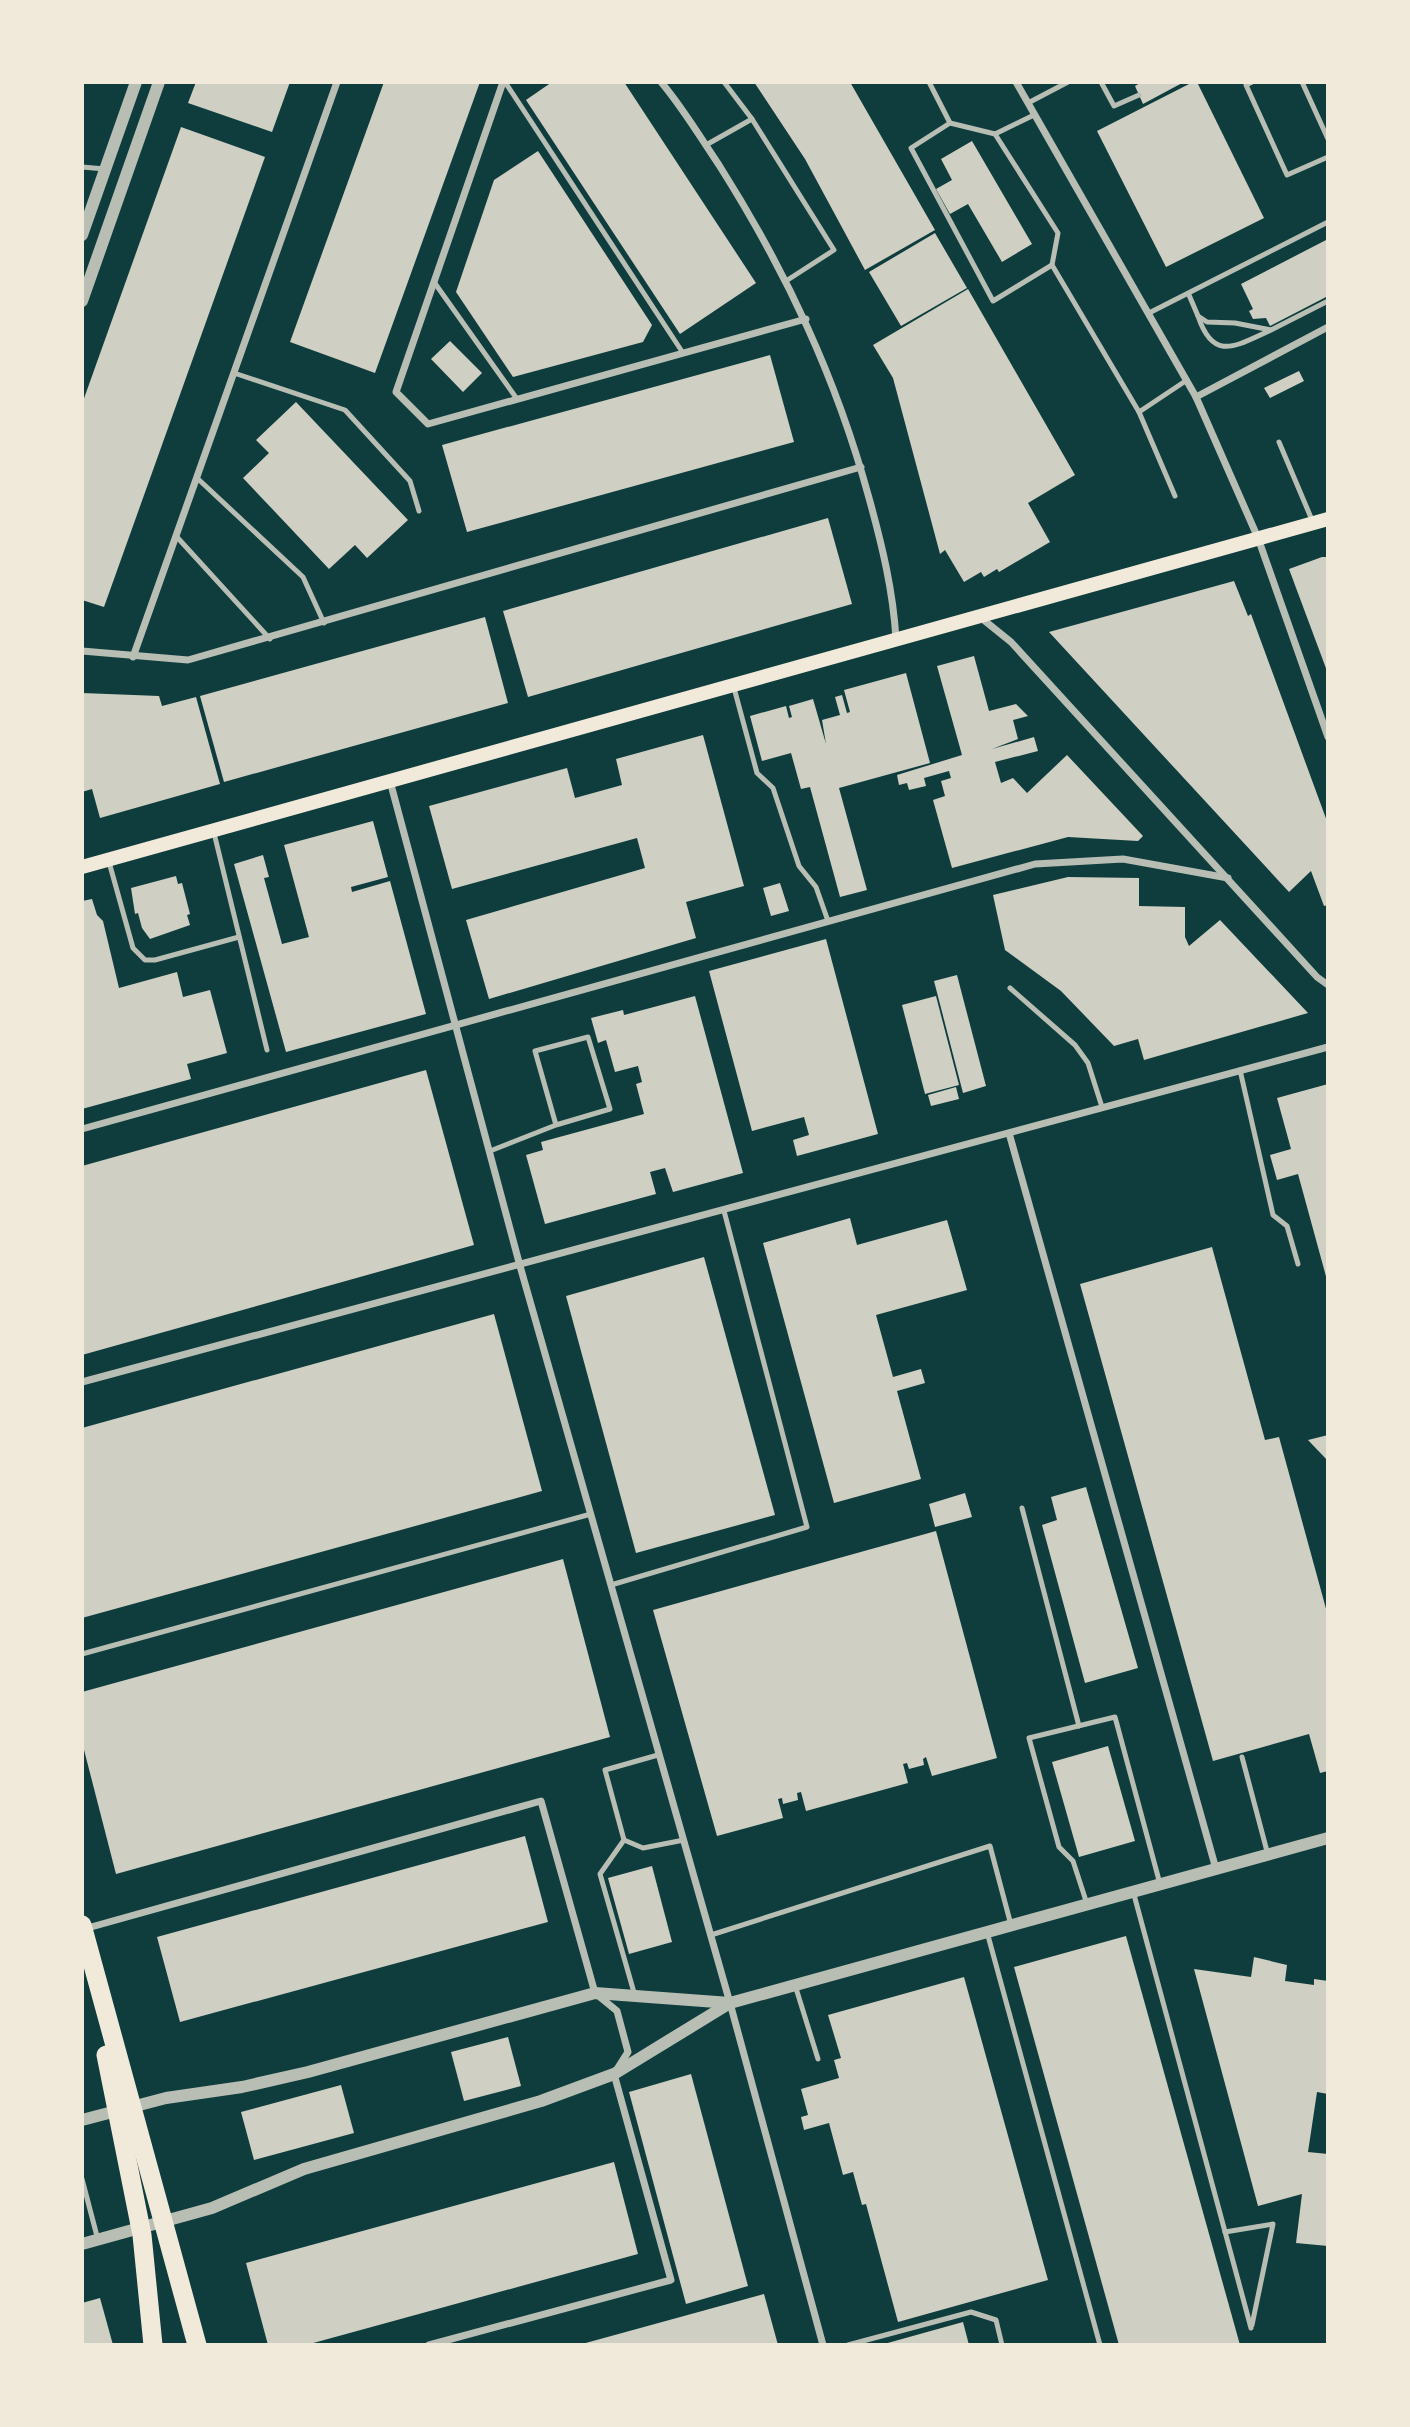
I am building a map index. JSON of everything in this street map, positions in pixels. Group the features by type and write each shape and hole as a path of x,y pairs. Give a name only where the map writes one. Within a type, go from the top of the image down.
{"highway":[{"path":"82,1927 196,2345"},
{"path":"86,1961 142,2235 153,2345"},
{"path":"102,2034 186,2345"}],"main road":[{"path":"82,867 1321,521"}],"street":[{"path":"82,234 136,82"},
{"path":"133,657 337,82"},
{"path":"504,82 396,392 428,424 806,319"},
{"path":"661,82 747,209 806,319 836,391 861,467 894,599 896,639"},
{"path":"1016,82 1196,397 1258,538 1328,737"},
{"path":"82,300 156,83"},
{"path":"1196,397 1328,327"},
{"path":"82,651 188,660 270,639 861,467"},
{"path":"978,616 1011,642 1317,977 1328,985"},
{"path":"390,779 520,1266 711,1935 823,2345"},
{"path":"82,1129 1035,864 1123,859 1228,878"},
{"path":"82,1382 1328,1047"},
{"path":"1009,1133 1216,1869"},
{"path":"82,1927 541,1801 595,1993 617,2011 628,2052 614,2074 671,2280 429,2345"},
{"path":"82,2244 212,2208 304,2169 528,2105 614,2074 730,2003 1328,1838"},
{"path":"86,1961 132,2106 196,2345"},
{"path":"82,2120 132,2106 307,2073 595,1993 730,2003"}],"lane":[{"path":"504,82 682,353"},
{"path":"724,82 752,120 834,250 786,281"},
{"path":"929,82 950,123"},
{"path":"1028,103 1068,82"},
{"path":"1101,82 1114,107 1139,95"},
{"path":"1252,82 1246,85 1287,175 1328,156"},
{"path":"1302,82 1328,139"},
{"path":"1034,115 995,134 950,123 911,148 993,301 1052,265"},
{"path":"706,145 752,120"},
{"path":"995,134 1058,233 1052,265 1139,412 1175,496"},
{"path":"82,167 105,169"},
{"path":"1149,313 1328,222"},
{"path":"434,282 517,399"},
{"path":"1189,295 1205,337 1210,343 1220,345 1233,345 1271,330 1328,301"},
{"path":"1198,316 1214,323 1236,323 1271,330"},
{"path":"234,373 345,410 410,481 419,510"},
{"path":"1139,412 1187,380"},
{"path":"1279,442 1321,521"},
{"path":"197,478 303,577 324,623"},
{"path":"176,536 270,639"},
{"path":"733,684 757,773 773,788 799,866 816,887 828,921"},
{"path":"213,830 267,1050"},
{"path":"108,859 137,956 155,960 239,937"},
{"path":"1010,988 1075,1045 1088,1063 1102,1107"},
{"path":"490,1151 556,1125 610,1109 588,1037 535,1051 556,1125"},
{"path":"1240,1070 1273,1215 1287,1226 1298,1265"},
{"path":"611,1585 807,1527 724,1210"},
{"path":"1022,1508 1079,1726"},
{"path":"82,1654 591,1514"},
{"path":"1087,1904 1073,1861 1059,1847 1029,1738 1115,1717 1160,1884"},
{"path":"624,1840 605,1770 658,1755"},
{"path":"1242,1757 1268,1855"},
{"path":"624,1840 643,1848 684,1840"},
{"path":"624,1840 600,1874 636,1998"},
{"path":"711,1935 990,1846 1011,1926"},
{"path":"1133,1891 1225,2232 1248,2316 1251,2328 1273,2224 1225,2232"},
{"path":"987,1933 1100,2345"},
{"path":"795,1985 818,2059"},
{"path":"82,2179 98,2240"},
{"path":"848,2345 971,2312 996,2320 1002,2345"}],"building":[{"path":"196,82 290,82 272,132 188,103"},
{"path":"384,82 480,82 375,373 290,342"},
{"path":"552,82 624,82 756,283 680,334 526,100"},
{"path":"754,82 850,82 935,230 865,270 805,159"},
{"path":"1142,82 1184,82 1143,104 1135,86"},
{"path":"1197,82 1264,218 1166,267 1097,131"},
{"path":"181,127 265,157 104,607 82,600 82,404"},
{"path":"972,141 1032,244 1002,262 968,204 950,214 936,189 952,180 941,159"},
{"path":"538,151 652,325 643,342 513,377 456,292 494,180"},
{"path":"935,233 967,288 901,326 869,272"},
{"path":"1328,239 1328,296 1270,326 1266,318 1253,319 1249,311 1253,309 1241,284"},
{"path":"968,289 1075,475 1028,503 1050,542 999,572 997,569 984,577 981,572 964,582 945,550 940,554 893,378 873,345"},
{"path":"450,341 482,373 463,392 431,359"},
{"path":"770,355 794,442 467,532 442,445"},
{"path":"1299,371 1304,381 1270,398 1264,388"},
{"path":"296,402 408,520 367,558 355,545 329,569 243,478 269,453 256,440"},
{"path":"828,518 852,604 528,697 503,611"},
{"path":"1328,557 1327,671 1289,569"},
{"path":"1234,581 1248,616 1251,614 1328,824 1328,905 1324,906 1311,871 1289,892 1049,632"},
{"path":"485,617 508,703 224,782 200,696"},
{"path":"974,656 989,711 1016,704 1028,716 1013,720 1018,739 992,749 1034,737 1038,751 995,762 1001,783 1013,778 1027,793 1067,755 1143,836 1138,841 1068,837 952,868 933,800 945,796 941,781 951,778 949,771 924,778 926,786 909,790 907,783 899,785 897,775 962,755 937,666"},
{"path":"906,673 930,763 839,788 867,890 840,897 810,787 801,789 791,753 762,761 750,716 786,706 789,718 792,717 789,706 813,699 826,744 822,720 840,715 835,697 842,695 847,713 850,712 844,690"},
{"path":"82,693 159,696 162,706 196,697 220,784 100,818 92,789 82,792"},
{"path":"703,735 744,886 686,902 696,938 489,999 466,920 645,868 637,838 452,889 429,806 567,768 575,798 622,785 616,759"},
{"path":"373,821 388,877 351,887 352,892 390,881 426,1014 286,1052 234,864 263,855 269,877 264,878 282,944 309,937 284,845"},
{"path":"176,876 178,884 182,883 190,925 150,939 142,928 138,913 135,914 131,888"},
{"path":"1068,877 1139,878 1139,906 1185,907 1185,937 1189,946 1220,920 1308,1013 1144,1060 1138,1039 1114,1046 1061,991 1005,950 993,895"},
{"path":"780,883 789,911 771,916 763,888"},
{"path":"92,899 97,915 103,921 119,988 177,972 183,997 210,990 227,1053 187,1064 191,1079 82,1109 82,901"},
{"path":"826,939 878,1134 797,1156 793,1140 809,1135 804,1117 752,1131 709,971"},
{"path":"957,975 986,1086 963,1093 934,981"},
{"path":"695,996 743,1173 673,1192 665,1168 650,1172 656,1194 545,1224 526,1155 543,1150 541,1142 644,1114 636,1084 642,1082 638,1066 615,1072 606,1040 598,1043 591,1018 623,1010 624,1015"},
{"path":"936,996 959,1085 925,1094 902,1005"},
{"path":"426,1070 474,1245 82,1355 82,1166"},
{"path":"1328,1084 1327,1280 1298,1174 1277,1180 1270,1155 1291,1149 1277,1098"},
{"path":"956,1087 959,1099 931,1106 928,1095"},
{"path":"850,1218 857,1245 947,1220 967,1290 876,1315 893,1377 921,1369 925,1383 897,1391 921,1479 834,1503 763,1243"},
{"path":"1212,1247 1265,1440 1279,1437 1328,1616 1328,1771 1320,1773 1309,1734 1213,1761 1080,1284"},
{"path":"704,1257 775,1515 636,1553 566,1296"},
{"path":"494,1314 542,1491 82,1618 82,1428"},
{"path":"1328,1435 1328,1461 1308,1440"},
{"path":"1086,1487 1138,1668 1085,1683 1042,1525 1057,1520 1051,1497"},
{"path":"965,1493 972,1517 935,1527 929,1504"},
{"path":"936,1531 997,1758 932,1776 926,1757 923,1759 924,1765 909,1769 907,1763 903,1764 908,1783 806,1811 801,1792 797,1793 798,1800 783,1804 782,1798 778,1799 783,1818 717,1836 653,1610"},
{"path":"563,1559 610,1737 116,1874 82,1742 82,1692"},
{"path":"1108,1746 1135,1841 1079,1857 1052,1762"},
{"path":"525,1836 548,1922 180,2022 157,1937"},
{"path":"652,1866 672,1942 629,1954 608,1878"},
{"path":"1126,1936 1240,2345 1119,2345 1014,1967"},
{"path":"1254,1957 1287,1965 1285,1981 1314,1985 1314,1979 1328,1981 1328,2094 1317,2092 1308,2152 1328,2154 1328,2246 1296,2243 1302,2194 1258,2206 1194,1969 1251,1977"},
{"path":"964,1977 1048,2280 898,2322 866,2204 862,2205 853,2172 843,2175 829,2123 804,2130 801,2117 808,2115 801,2089 839,2078 834,2060 841,2058 828,2015"},
{"path":"508,2037 521,2086 464,2101 451,2052"},
{"path":"691,2074 748,2286 686,2304 629,2092"},
{"path":"341,2085 354,2133 254,2160 241,2112"},
{"path":"614,2162 638,2254 306,2345 268,2345 246,2263"},
{"path":"764,2294 778,2345 582,2345 582,2344"},
{"path":"100,2298 113,2345 82,2345 82,2303"},
{"path":"963,2322 969,2345 884,2345 884,2344"}]}
